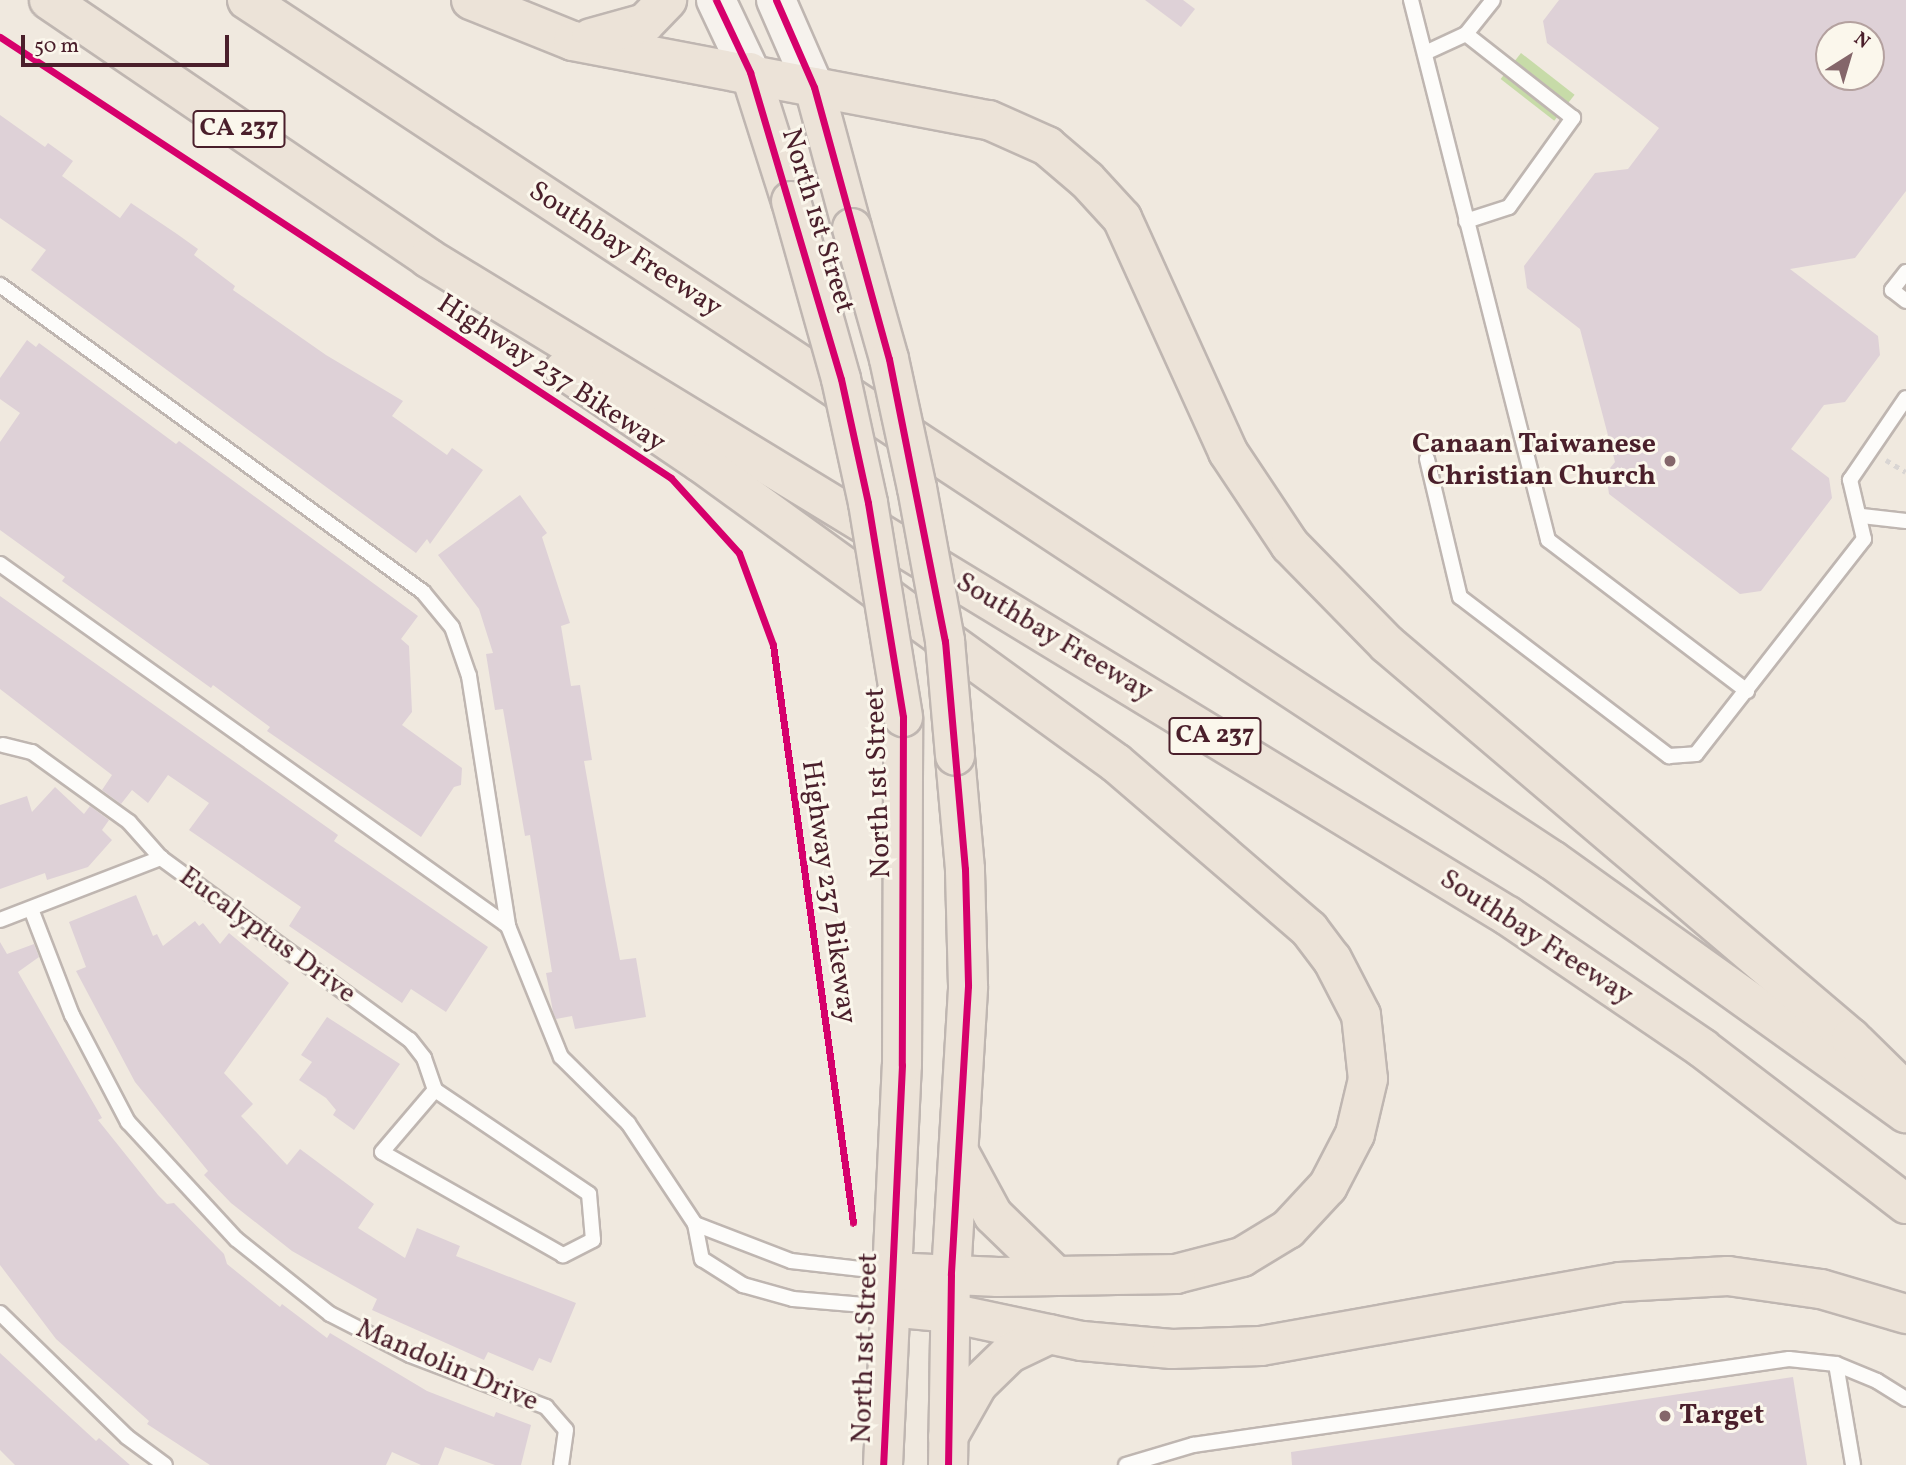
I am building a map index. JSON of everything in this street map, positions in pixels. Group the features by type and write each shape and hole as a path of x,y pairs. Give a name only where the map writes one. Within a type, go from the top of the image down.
{"main road":[{"name":"Southbay Freeway","path":"49,0 428,258 1508,916 1702,1048 1906,1204"},
{"name":"Southbay Freeway","path":"247,0 1552,860 1906,1113"},
{"path":"471,0 573,41 750,72 814,87 989,120 1047,146 1087,180 1122,218 1228,452 1290,545 1387,644 1851,1038 1906,1092"},
{"path":"573,41 627,31 645,23 667,0"},
{"name":"North 1st Street","path":"716,0 750,72 791,201 841,379 866,491 903,717 902,1065 883,1465"},
{"name":"North 1st Street","path":"776,0 814,87 889,359 917,488 944,641 967,919 965,1082 951,1275 948,1451"},
{"path":"428,258 475,309 700,462 1116,763 1277,897 1332,958 1361,1015 1368,1079 1356,1134 1328,1186 1288,1229 1242,1257 1210,1269 1176,1274 951,1275 890,1289"},
{"path":"959,1152 993,1215 1055,1275"},
{"path":"890,1289 950,1313 1050,1334 1172,1349 1261,1346 1620,1282 1728,1276 1821,1289 1906,1314"},
{"path":"948,1451 978,1384 1010,1353 1050,1334"}],"lane":[{"path":"1410,0 1548,540 1747,691"},
{"path":"1425,53 1466,34 1493,0"},
{"path":"1466,34 1573,118 1509,207 1466,220"},
{"path":"1906,272 1892,290 1906,301"},
{"path":"0,285 418,587 452,627 469,676 508,926 561,1058 628,1122 695,1224 702,1259 743,1285 793,1299 890,1289"},
{"path":"1427,459 1460,597 1669,756 1696,754 1864,539 1862,516 1850,480 1906,398"},
{"path":"1862,516 1906,521"},
{"path":"0,564 508,926"},
{"path":"3,745 32,752 129,822 162,858"},
{"name":"Eucalyptus Drive","path":"0,920 162,858 411,1040 424,1058 435,1090"},
{"name":"Mandolin Drive","path":"31,909 72,1015 128,1122 236,1239 330,1314 410,1355 546,1407 566,1430 561,1465"},
{"path":"435,1090 589,1195 593,1240 563,1255 382,1152 435,1090"},
{"path":"695,1224 790,1261 890,1289"},
{"path":"0,1313 127,1437 166,1465"},
{"path":"1126,1465 1193,1445 1776,1361 1836,1364 1877,1381 1906,1399"},
{"path":"1836,1364 1853,1465"}],"green space":[{"path":"1521,53 1575,95 1554,121 1501,79"}],"building":[{"path":"1145,0 1183,0 1195,9 1181,27"},
{"path":"1559,0 1906,0 1906,191 1855,258 1790,269 1878,336 1880,355 1845,402 1824,405 1791,449 1829,478 1832,498 1761,591 1740,594 1609,494 1606,473 1615,462 1580,329 1527,288 1524,266 1595,173 1628,169 1659,128 1547,43 1543,21"},
{"path":"0,115 45,147 48,143 73,161 62,176 120,218 131,203 177,234 198,249 194,255 235,286 233,290 326,355 403,401 392,416 447,455 452,448 483,470 430,544 427,539 416,553 31,270 46,250 0,218"},
{"path":"27,340 36,347 39,343 176,444 179,441 418,616 401,639 409,646 412,712 402,725 462,768 461,785 454,787 421,837 267,731 270,727 62,581 65,577 0,530 0,442 20,413 0,399 0,378"},
{"path":"520,495 547,533 542,537 570,623 561,626 571,686 580,685 592,760 584,761 620,960 636,958 646,1017 575,1029 572,1016 556,1019 546,973 552,972 530,835 525,836 503,709 495,710 486,654 493,653 479,609 438,555"},
{"path":"0,596 338,835 334,841 488,947 446,1012 411,989 402,1003 289,926 301,907 189,830 209,803 168,775 148,803 132,790 121,804 102,790 112,775 0,689"},
{"path":"55,787 84,814 90,806 109,820 102,830 112,840 88,867 47,880 45,873 0,889 0,805 27,796 32,812"},
{"path":"136,895 153,936 157,934 163,946 195,921 199,926 203,923 220,944 229,933 289,983 224,1073 253,1104 241,1116 287,1165 300,1149 374,1204 358,1228 405,1258 417,1228 460,1246 456,1256 576,1303 551,1363 539,1358 533,1371 488,1352 484,1360 372,1310 377,1299 292,1251 231,1203 204,1175 208,1171 135,1082 76,971 86,967 69,922"},
{"path":"0,942 7,954 34,944 39,957 18,972 102,1118 98,1120 158,1195 167,1204 174,1203 224,1254 227,1264 280,1307 282,1304 327,1338 330,1333 427,1391 494,1417 496,1412 531,1425 521,1465 495,1465 445,1447 438,1465 421,1465 392,1452 386,1465 210,1465 147,1424 149,1421 56,1339 0,1265"},
{"path":"327,1017 400,1064 354,1130 333,1115 336,1110 326,1098 299,1080 312,1062 301,1055"},
{"path":"0,1353 96,1441 99,1438 130,1465 15,1465 0,1450"},
{"name":"Target","path":"1793,1377 1807,1465 1292,1465 1291,1452"}],"cycle path":[{"path":"716,0 750,72 841,379 868,503 903,717 902,1065 883,1465"},
{"path":"776,0 814,87 889,359 945,641 965,869 968,986 951,1275 948,1465"},
{"name":"Highway 237 Bikeway","path":"0,37 671,478 739,553 773,645 853,1222"}],"place":[{"name":"Canaan Taiwanese Christian Church","path":"1670,461"},
{"name":"Target","path":"1665,1416"}]}
